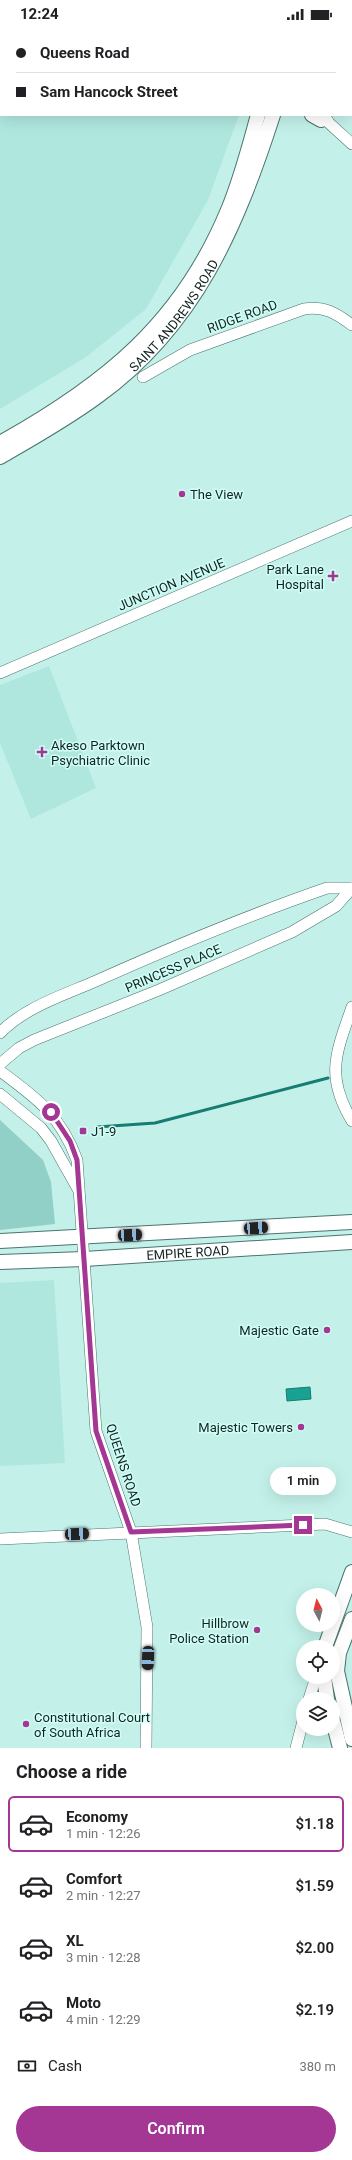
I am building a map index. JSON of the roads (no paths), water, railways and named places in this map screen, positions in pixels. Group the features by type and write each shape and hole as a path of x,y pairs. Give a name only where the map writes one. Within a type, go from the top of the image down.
{"main road":[{"name":"SAINT ANDREWS ROAD","path":"0,443 87,390 119,364 163,319 200,264 218,232 239,180 258,116"},
{"path":"271,121 282,116"},
{"name":"SAINT ANDREWS ROAD","path":"0,457 99,395 140,360 173,324 213,266 228,236 252,178 271,121"},
{"name":"EMPIRE ROAD","path":"0,1241 352,1222"},
{"name":"EMPIRE ROAD","path":"0,1262 84,1259 352,1242"},
{"path":"328,1640 352,1572"},
{"path":"352,1619 339,1653 337,1671 352,1739"},
{"path":"337,1736 340,1748"}],"street":[{"path":"320,118 352,144"},
{"name":"RIDGE ROAD","path":"143,377 190,350 304,309 326,309 336,313 352,325"},
{"name":"JUNCTION AVENUE","path":"0,674 352,521"},
{"name":"PRINCESS PLACE","path":"0,1033 14,1020 36,1007 172,947 327,888 352,888"},
{"name":"PRINCESS PLACE","path":"0,1064 19,1048 34,1040 159,990 292,932 336,906 352,888"},
{"path":"352,1007 336,1050 335,1077 339,1095 352,1121"},
{"name":"QUEENS ROAD","path":"0,1071 38,1100 61,1125 70,1141 77,1160 96,1431 131,1532 147,1626 146,1748"},
{"name":"QUEENS ROAD","path":"0,1094 41,1128 51,1141 78,1189"},
{"path":"0,1539 325,1524 352,1532"},
{"path":"296,1748 299,1736"}],"waterway":[{"path":"97,1127 155,1123 328,1078"}],"place":[{"name":"The View","path":"182,494"},
{"name":"Park Lane Hospital","path":"333,576"},
{"name":"Akeso Parktown Psychiatric Clinic","path":"42,752"},
{"name":"J1-9","path":"83,1131"},
{"name":"Majestic Gate","path":"327,1330"},
{"name":"Majestic Towers","path":"301,1427"},
{"name":"Hillbrow Police Station","path":"257,1630"},
{"name":"Constitutional Court of South Africa","path":"26,1724"}]}
